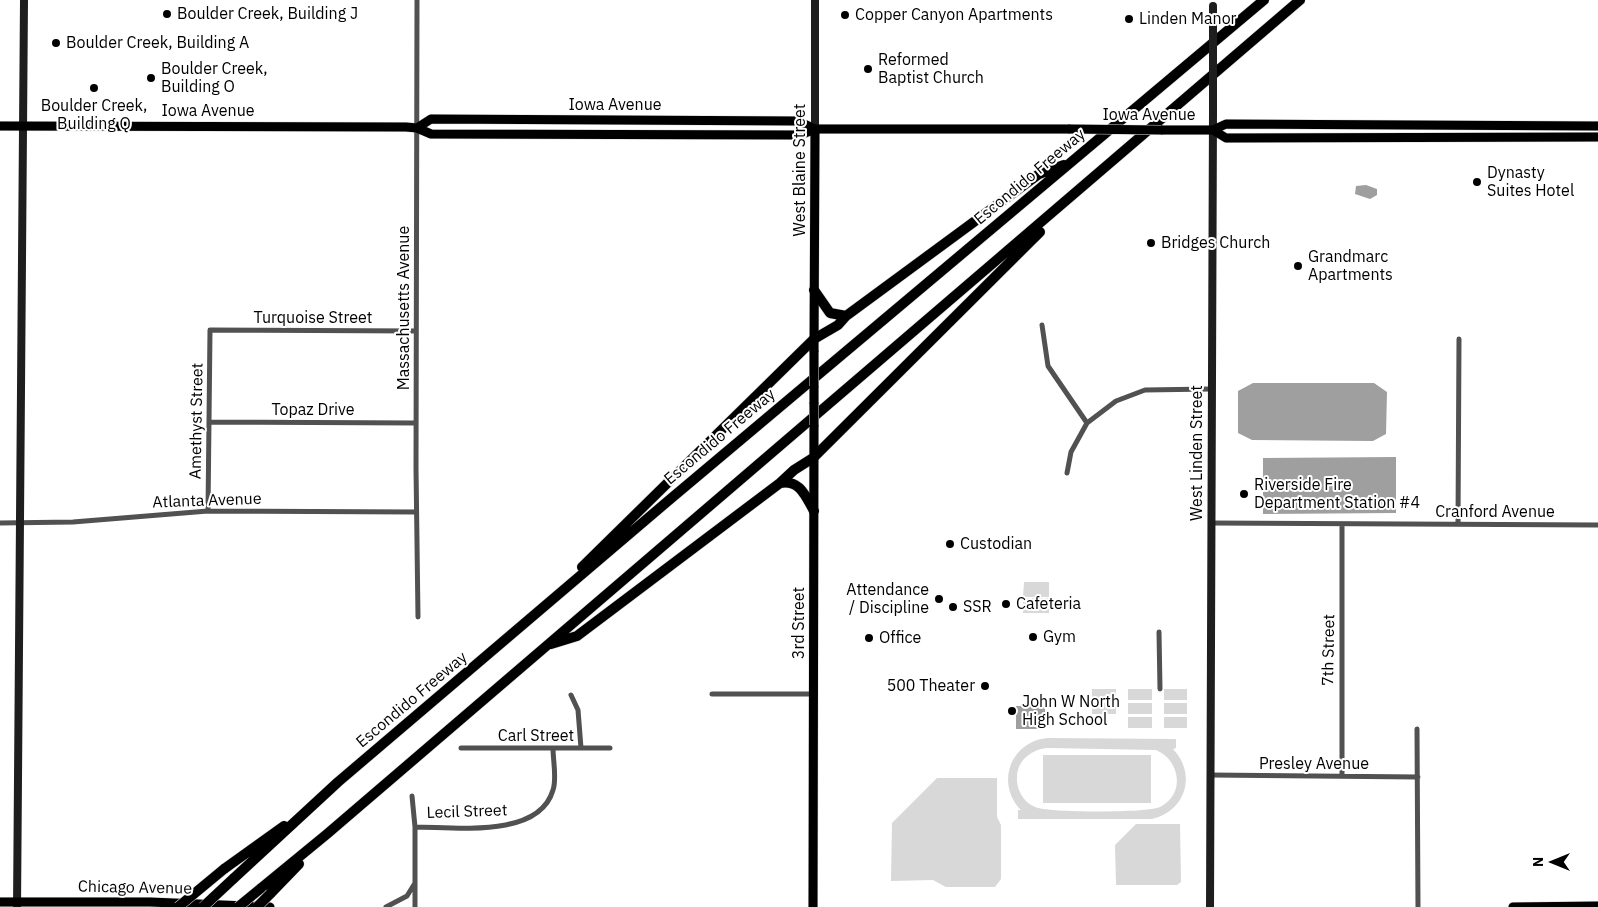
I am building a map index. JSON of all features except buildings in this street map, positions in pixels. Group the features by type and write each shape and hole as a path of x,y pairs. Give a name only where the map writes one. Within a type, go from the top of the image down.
{"highway":[{"name":"Escondido Freeway","path":"203,907 308,810 741,439 1264,0"},
{"path":"238,907 327,834 1301,0"},
{"path":"523,626 714,435 814,339 838,325 846,316 1039,174 1073,161"},
{"path":"546,646 577,636 780,484 976,297 1088,182"},
{"path":"814,290 830,314 846,316"},
{"path":"780,484 788,482 798,486 814,511"},
{"path":"178,907 251,847 308,810"},
{"path":"257,907 327,834"}],"main road":[{"path":"17,904 24,0"},
{"name":"West Blaine Street","path":"814,339 815,0"},
{"name":"West Linden Street","path":"1210,907 1213,3"},
{"name":"Iowa Avenue","path":"417,128 431,119 440,119 798,121 815,129"},
{"name":"Iowa Avenue","path":"0,126 208,125 417,128 431,134 800,134 815,129 1213,130 1226,124 1598,126"},
{"name":"Iowa Avenue","path":"1213,130 1226,138 1598,137"},
{"name":"3rd Street","path":"813,907 814,339"},
{"name":"Chicago Avenue","path":"0,902 17,904 150,902 270,907"},
{"path":"1513,907 1598,906"}],"street":[{"name":"Massachusetts Avenue","path":"418,0 416,332 418,617"},
{"path":"1042,325 1048,366 1087,423"},
{"name":"Turquoise Street","path":"210,330 416,332"},
{"name":"Amethyst Street","path":"208,511 210,330"},
{"path":"1458,524 1459,339"},
{"path":"1067,473 1071,452 1087,423 1116,401 1137,391 1211,389"},
{"name":"Topaz Drive","path":"209,422 416,423"},
{"name":"Atlanta Avenue","path":"0,522 73,522 208,511 416,512"},
{"name":"Cranford Avenue","path":"1211,523 1598,525"},
{"name":"7th Street","path":"1342,524 1342,776"},
{"path":"1159,632 1160,689"},
{"path":"712,694 814,694"},
{"path":"571,695 578,710 581,748"},
{"path":"1417,729 1418,907"},
{"name":"Carl Street","path":"461,748 610,748"},
{"name":"Lecil Street","path":"415,827 496,826 529,819 544,808 554,790 553,748"},
{"name":"Presley Avenue","path":"1210,775 1418,778"},
{"path":"412,796 415,827 415,907"},
{"path":"386,907 407,896 415,883"}],"shaded area":[{"path":"1366,185 1377,189 1377,195 1370,199 1355,194 1356,186"},
{"path":"1253,383 1374,383 1387,392 1386,434 1373,441 1252,440 1238,433 1238,391"},
{"path":"1396,457 1396,513 1263,514 1263,458"},
{"path":"1024,582 1049,582 1049,597 1023,597"},
{"path":"1023,598 1049,598 1049,613 1023,613"},
{"path":"1092,689 1116,689 1116,699 1092,699"},
{"path":"1128,689 1152,689 1152,700 1128,700"},
{"path":"1164,689 1187,689 1187,700 1164,700"},
{"path":"1092,703 1116,703 1116,714 1092,714"},
{"path":"1128,703 1152,703 1152,714 1128,714"},
{"path":"1164,703 1187,703 1187,714 1164,714"},
{"path":"1016,706 1045,706 1045,729 1016,729"},
{"path":"1128,717 1152,717 1152,728 1128,728"},
{"path":"1164,717 1187,717 1187,728 1164,728"},
{"path":"1048,738 1176,739 1176,748 1173,749 1185,769 1186,780 1184,790 1180,800 1173,808 1164,815 1152,819 1018,819 1018,810 1021,810 1013,799 1009,788 1008,776 1016,755 1035,741","holes":["1042,749 1156,750 1170,761 1177,777 1174,794 1160,807 1119,811 1043,809 1027,802 1018,786 1018,770 1023,760 1031,753"]},
{"path":"1043,755 1151,755 1151,803 1043,803"},
{"path":"937,778 997,778 997,817 1001,825 1001,879 995,887 946,887 933,880 891,881 892,823"},
{"path":"1136,824 1180,824 1181,882 1177,885 1116,885 1115,845"}],"place":[{"name":"Boulder Creek, Building J","path":"167,14"},
{"name":"Copper Canyon Apartments","path":"845,15"},
{"name":"Linden Manor","path":"1129,19"},
{"name":"Boulder Creek, Building A","path":"56,43"},
{"name":"Reformed Baptist Church","path":"868,69"},
{"name":"Boulder Creek, Building O","path":"151,78"},
{"name":"Boulder Creek, Building Q","path":"94,88"},
{"name":"Dynasty Suites Hotel","path":"1477,182"},
{"name":"Bridges Church","path":"1151,243"},
{"name":"Grandmarc Apartments","path":"1298,266"},
{"name":"Riverside Fire Department Station #4","path":"1244,494"},
{"name":"Custodian","path":"950,544"},
{"name":"Attendance / Discipline","path":"939,599"},
{"name":"Cafeteria","path":"1006,604"},
{"name":"SSR","path":"953,607"},
{"name":"Gym","path":"1033,637"},
{"name":"Office","path":"869,638"},
{"name":"500 Theater","path":"985,686"},
{"name":"John W North High School","path":"1012,711"}]}
